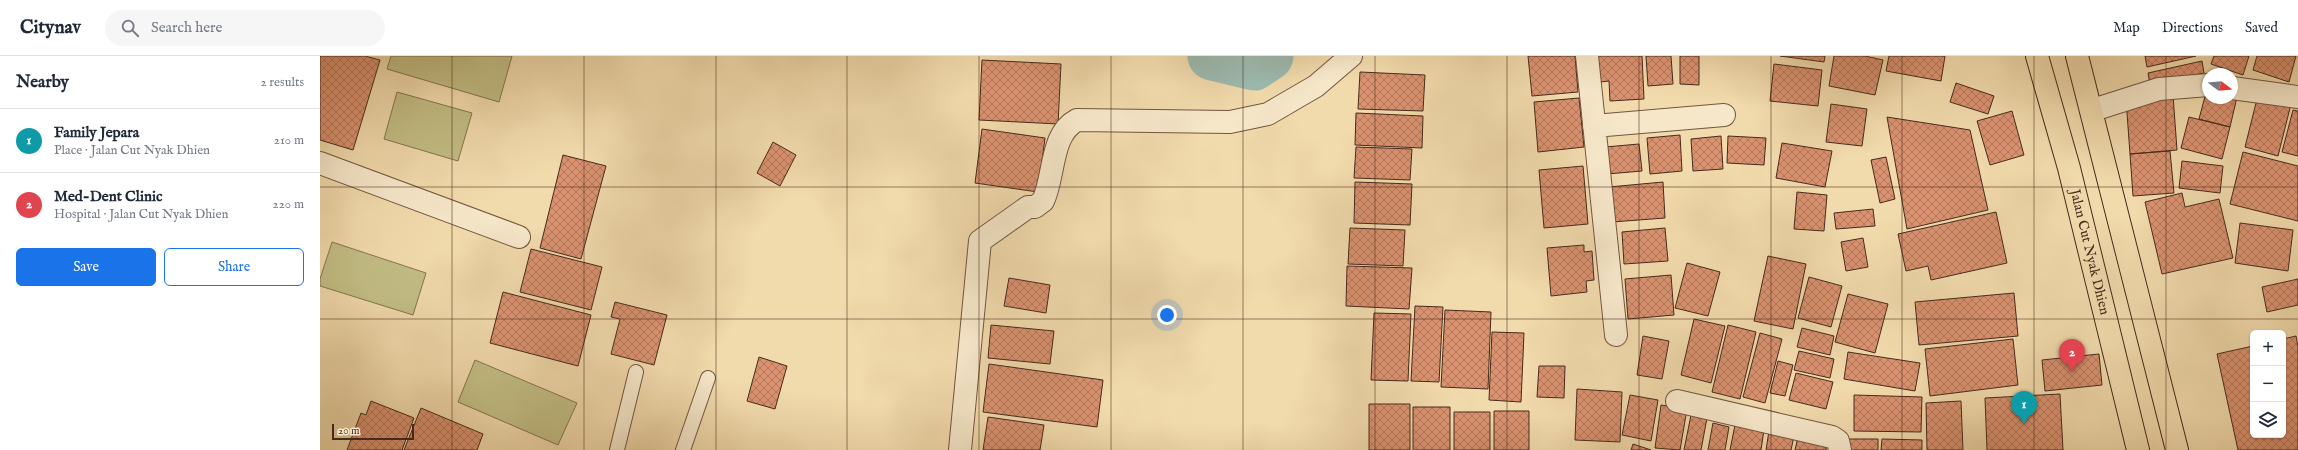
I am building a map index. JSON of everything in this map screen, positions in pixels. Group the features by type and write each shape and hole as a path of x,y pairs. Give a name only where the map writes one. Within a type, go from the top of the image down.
{"highway":[{"name":"Jalan Cut Nyak Dhien","path":"2037,56 2069,168 2138,450"},
{"path":"2077,56 2092,110 2177,450"}],"street":[{"path":"960,450 980,241 1028,208 1035,207 1043,201 1060,140 1068,125 1077,120 1230,122 1268,114 1316,86 1352,56"},
{"path":"1587,56 1616,335"},
{"path":"2092,110 2159,89 2202,85"},
{"path":"2238,89 2298,98"},
{"path":"1594,126 1724,115"},
{"path":"320,163 519,237"},
{"path":"1677,401 1832,437 1838,441 1840,450"}],"lane":[{"path":"617,450 636,372"},
{"path":"683,450 708,378"}],"shaded area":[{"path":"391,56 512,56 499,102 387,69"},
{"path":"397,92 472,113 458,161 384,139"},
{"path":"332,242 426,273 413,315 320,286 320,279"},
{"path":"475,360 577,403 558,445 458,402"}],"building":[{"path":"320,56 365,56 380,60 353,150 320,140"},
{"path":"1528,56 1575,56 1578,92 1532,96"},
{"path":"1598,56 1642,56 1644,99 1610,101 1609,81 1600,82"},
{"path":"1646,56 1671,56 1673,84 1648,86"},
{"path":"1680,56 1699,56 1699,85 1680,84"},
{"path":"1780,56 1825,56 1824,62"},
{"path":"1834,56 1865,56 1883,60 1875,95 1829,86"},
{"path":"1889,56 1945,56 1941,81 1886,71"},
{"path":"2145,56 2196,56 2147,67"},
{"path":"2214,56 2249,56 2243,75 2238,73 2238,68 2223,68 2211,64"},
{"path":"2257,56 2296,56 2289,82 2253,70"},
{"path":"982,60 1061,64 1058,124 979,120"},
{"path":"2202,61 2203,68 2202,73 2150,85 2148,73"},
{"path":"1774,64 1822,70 1818,106 1770,101"},
{"path":"1360,72 1425,75 1423,111 1358,109"},
{"path":"1956,83 1994,96 1988,114 1950,102"},
{"path":"2173,95 2177,150 2130,154 2126,99"},
{"path":"2258,95 2291,104 2278,156 2245,147"},
{"path":"1579,98 1584,147 1538,152 1534,102"},
{"path":"1831,104 1867,109 1862,146 1826,142"},
{"path":"2203,104 2235,104 2230,127 2199,119"},
{"path":"2293,110 2298,111 2298,156 2282,152"},
{"path":"2012,111 2024,155 1990,165 1977,121"},
{"path":"1356,113 1423,116 1422,148 1355,145"},
{"path":"1887,117 1970,130 1988,210 1907,229"},
{"path":"2189,117 2230,127 2222,159 2181,148"},
{"path":"982,129 1045,138 1038,192 975,183"},
{"path":"1680,135 1682,171 1650,174 1647,138"},
{"path":"1721,136 1723,169 1693,171 1691,139"},
{"path":"1728,136 1766,138 1764,165 1727,163"},
{"path":"773,142 796,155 780,186 757,173"},
{"path":"1782,143 1832,151 1825,187 1776,178"},
{"path":"1639,144 1642,171 1607,174 1605,147"},
{"path":"1356,147 1412,149 1410,180 1354,178"},
{"path":"2170,151 2174,193 2133,196 2130,154"},
{"path":"2243,152 2298,166 2298,221 2230,204"},
{"path":"563,155 606,166 581,259 540,248"},
{"path":"1886,157 1895,199 1880,203 1871,160"},
{"path":"2182,161 2223,166 2220,193 2179,188"},
{"path":"1583,166 1588,224 1544,228 1539,170"},
{"path":"1355,182 1412,184 1410,225 1354,223"},
{"path":"1663,182 1665,218 1612,222 1609,187"},
{"path":"1797,192 1827,195 1824,231 1794,229"},
{"path":"2182,193 2185,207 2219,199 2233,258 2162,274 2145,202"},
{"path":"1873,209 1875,226 1836,229 1834,213"},
{"path":"1996,212 2007,263 1931,280 1928,266 1906,271 1898,234"},
{"path":"2240,223 2293,230 2288,271 2235,263"},
{"path":"1350,228 1405,230 1403,266 1348,264"},
{"path":"1665,228 1668,261 1624,264 1622,232"},
{"path":"1863,238 1868,267 1846,271 1841,242"},
{"path":"1584,245 1584,252 1592,251 1594,280 1586,281 1587,292 1551,296 1547,248"},
{"path":"531,249 602,267 591,310 520,292"},
{"path":"1768,256 1806,264 1793,329 1754,321"},
{"path":"1687,263 1720,272 1708,316 1675,308"},
{"path":"1347,266 1412,268 1409,309 1346,306"},
{"path":"1671,275 1674,315 1628,319 1625,279"},
{"path":"1809,277 1842,286 1831,327 1798,318"},
{"path":"1009,278 1050,285 1046,313 1004,306"},
{"path":"2298,279 2298,305 2267,312 2262,287"},
{"path":"503,292 591,315 578,366 490,343"},
{"path":"2014,293 2018,336 1919,345 1915,302"},
{"path":"1848,294 1888,304 1875,353 1835,342"},
{"path":"615,302 667,315 654,365 611,354 620,319 611,317"},
{"path":"1415,306 1443,307 1439,382 1411,381"},
{"path":"1445,310 1491,312 1488,389 1441,387"},
{"path":"1374,313 1411,314 1408,381 1371,380"},
{"path":"1694,319 1725,326 1711,383 1681,375"},
{"path":"991,325 1054,331 1050,364 988,358"},
{"path":"1728,325 1756,332 1740,399 1712,392"},
{"path":"1802,328 1834,336 1830,355 1797,347"},
{"path":"1492,332 1524,333 1521,402 1489,400"},
{"path":"1760,333 1782,339 1765,403 1743,397"},
{"path":"1643,336 1669,341 1662,379 1637,375"},
{"path":"2296,336 2298,347 2298,450 2238,450 2217,354 2250,347 2250,438 2286,438 2286,338"},
{"path":"2013,339 2018,385 1930,396 1925,349"},
{"path":"1799,351 1834,359 1830,378 1794,370"},
{"path":"1848,352 1920,363 1915,391 1844,379"},
{"path":"2099,354 2102,385 2045,391 2042,360"},
{"path":"759,357 787,366 775,409 747,401"},
{"path":"1778,361 1793,365 1785,396 1770,393"},
{"path":"989,364 1103,380 1097,427 983,412"},
{"path":"1539,366 1565,366 1564,398 1537,397"},
{"path":"1796,373 1833,382 1826,409 1789,400"},
{"path":"1577,389 1622,392 1620,442 1575,440"},
{"path":"2060,394 2063,450 1987,450 1985,398"},
{"path":"1630,395 1658,400 1651,441 1622,435"},
{"path":"1854,395 1922,397 1921,432 1854,431"},
{"path":"371,401 414,418 402,450 347,450 361,413 366,415"},
{"path":"1961,401 1963,450 1927,450 1926,403"},
{"path":"1369,404 1410,404 1410,450 1369,450"},
{"path":"1661,405 1687,409 1680,450 1655,448"},
{"path":"1413,407 1450,407 1450,450 1413,450"},
{"path":"421,408 483,434 477,450 404,450"},
{"path":"1494,411 1529,411 1529,450 1494,450"},
{"path":"1454,412 1490,412 1490,450 1454,450"},
{"path":"1691,415 1707,418 1701,450 1684,450"},
{"path":"988,417 1044,425 1040,450 983,450"},
{"path":"1713,423 1729,427 1725,450 1708,450"},
{"path":"1735,425 1764,430 1761,450 1730,450"},
{"path":"1769,431 1794,436 1791,450 1766,450"},
{"path":"1798,437 1827,442 1826,450 1795,450"},
{"path":"1846,439 1878,439 1878,450 1846,450"},
{"path":"1882,439 1922,440 1922,450 1881,450"},
{"path":"1633,444 1651,450 1631,450"}],"waterway":[{"path":"1212,56 1254,66 1269,56"}],"place":[{"name":"Med-Dent Clinic","path":"2072,372"},
{"name":"Family Jepara","path":"2024,424"}]}
